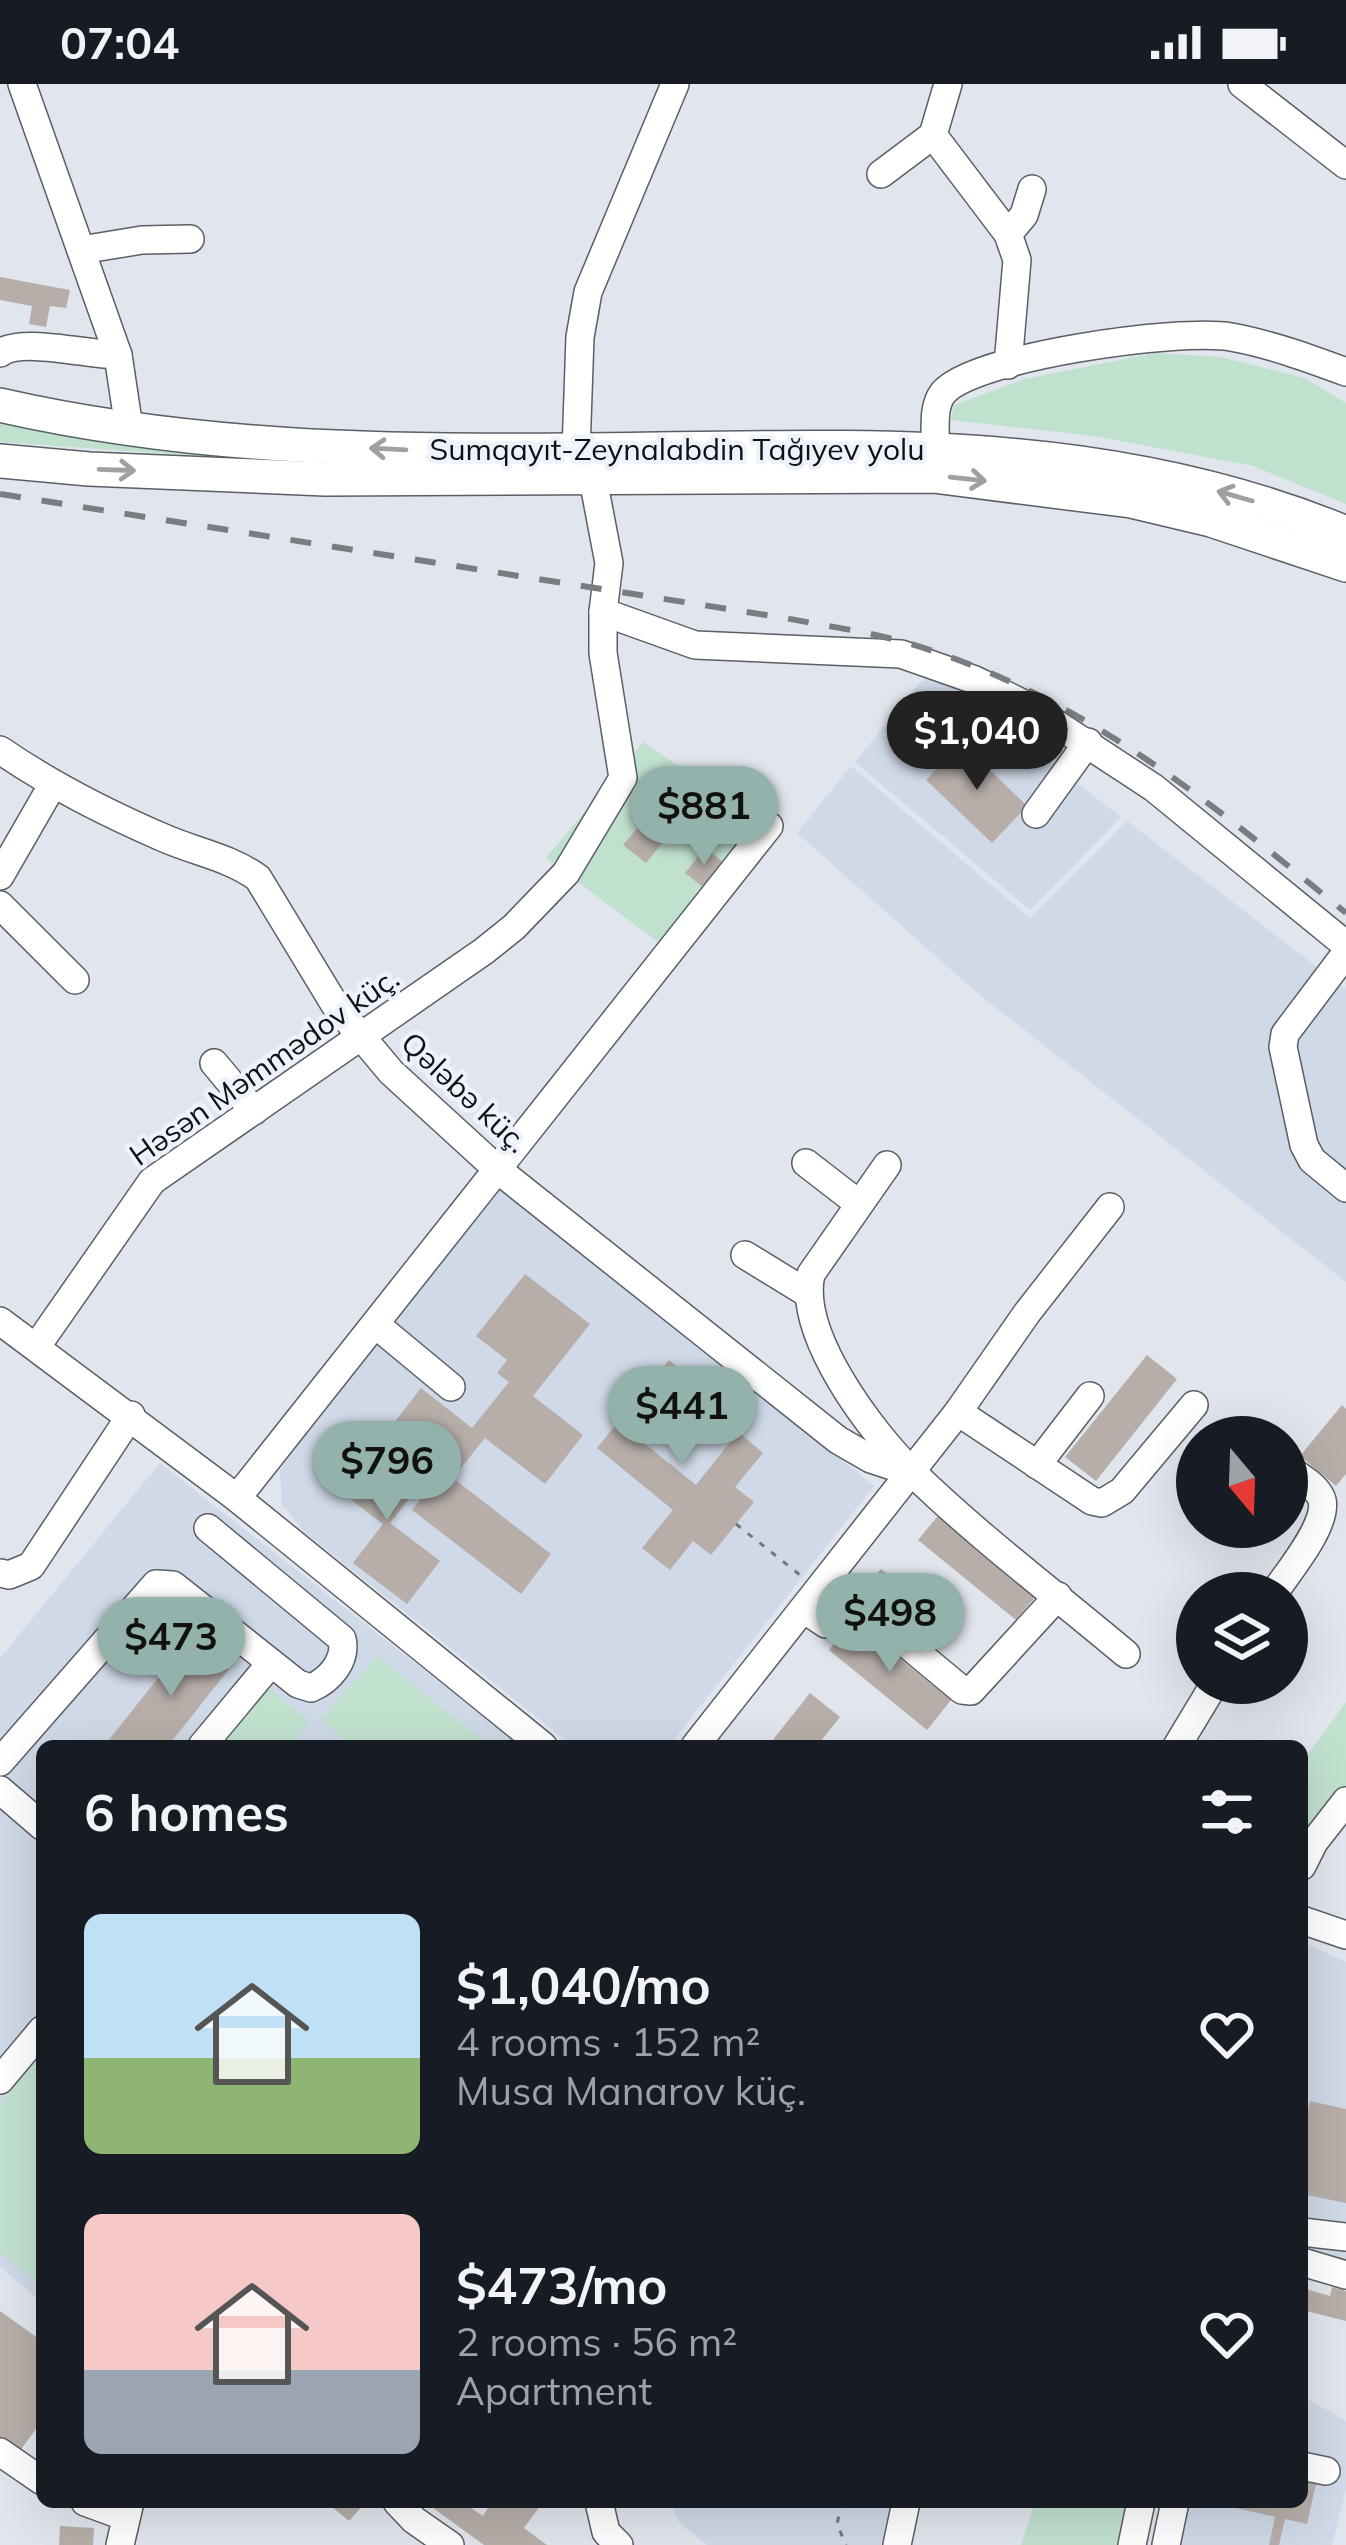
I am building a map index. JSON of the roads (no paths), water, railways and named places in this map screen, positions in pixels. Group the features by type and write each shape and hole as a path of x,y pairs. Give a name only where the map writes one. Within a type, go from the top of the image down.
{"main road":[{"name":"Sumqayıt-Zeynalabdin Tağıyev yolu","path":"0,405 128,428 238,440 584,465 893,474 1045,487 1131,500 1211,520 1346,566"},
{"name":"Sumqayıt-Zeynalabdin Tağıyev yolu","path":"0,459 325,479 935,447 1065,459 1155,475 1268,505 1346,533"}],"street":[{"path":"22,84 118,355 128,428"},
{"name":"Həsən Məmmədov küç.","path":"37,1346 152,1181 361,1039 514,927 566,873 618,792 623,778 603,653 609,563 584,465 580,337 587,292 675,84"},
{"path":"881,174 933,135 948,84"},
{"path":"1242,84 1346,165"},
{"path":"933,135 1008,234 1017,260 1008,365"},
{"path":"1008,234 1024,215 1032,189"},
{"path":"81,250 142,240 190,239"},
{"path":"935,447 937,405 951,386 1008,365 1096,343 1190,334 1227,336 1346,372"},
{"path":"0,353 24,345 118,355"},
{"path":"603,612 712,648 901,654 974,680 1088,742 1154,788 1346,949 1285,1034 1283,1047 1304,1145 1312,1160 1346,1188"},
{"path":"1036,814 1088,742"},
{"name":"Qələbə küç.","path":"0,750 53,784 163,837 242,866 258,878 361,1039 497,1169 838,1440 856,1452 913,1473"},
{"path":"0,876 53,784"},
{"path":"237,1498 769,826"},
{"path":"0,905 74,980"},
{"path":"214,1063 254,1111"},
{"path":"806,1163 859,1204"},
{"path":"807,1293 821,1255 887,1166"},
{"path":"700,1740 913,1473 1027,1313 1110,1207"},
{"path":"745,1255 807,1293 847,1391 913,1473 1126,1654"},
{"path":"0,1321 131,1415 536,1740"},
{"path":"375,1324 451,1387"},
{"path":"1037,1465 1090,1396"},
{"path":"958,1412 1092,1501 1109,1502 1194,1405"},
{"path":"0,1573 31,1566 131,1415"},
{"path":"1308,1483 1322,1501 1319,1524 1308,1541"},
{"path":"0,1762 156,1584 173,1585 298,1684 311,1688 326,1679 345,1649 334,1630 208,1528"},
{"path":"272,1580 298,1548"},
{"path":"813,1601 826,1624 848,1601 856,1602 962,1690 970,1691 1058,1596"},
{"path":"207,1740 271,1663"},
{"path":"1182,1740 1203,1704"},
{"path":"0,1790 36,1821"},
{"path":"1308,1854 1346,1801"},
{"path":"1308,1922 1346,1935"},
{"path":"0,2080 36,2037"},
{"path":"1308,2233 1346,2237"},
{"path":"1308,2264 1346,2275"},
{"path":"0,2452 36,2477"},
{"path":"98,2508 125,2521"},
{"path":"403,2508 450,2545"},
{"path":"600,2508 606,2532 619,2545"},
{"path":"897,2545 905,2508"},
{"path":"1132,2545 1140,2508"},
{"path":"1166,2545 1174,2508"}],"railway":[{"path":"0,494 785,618 911,644 1032,692 1142,756 1346,913"}]}
